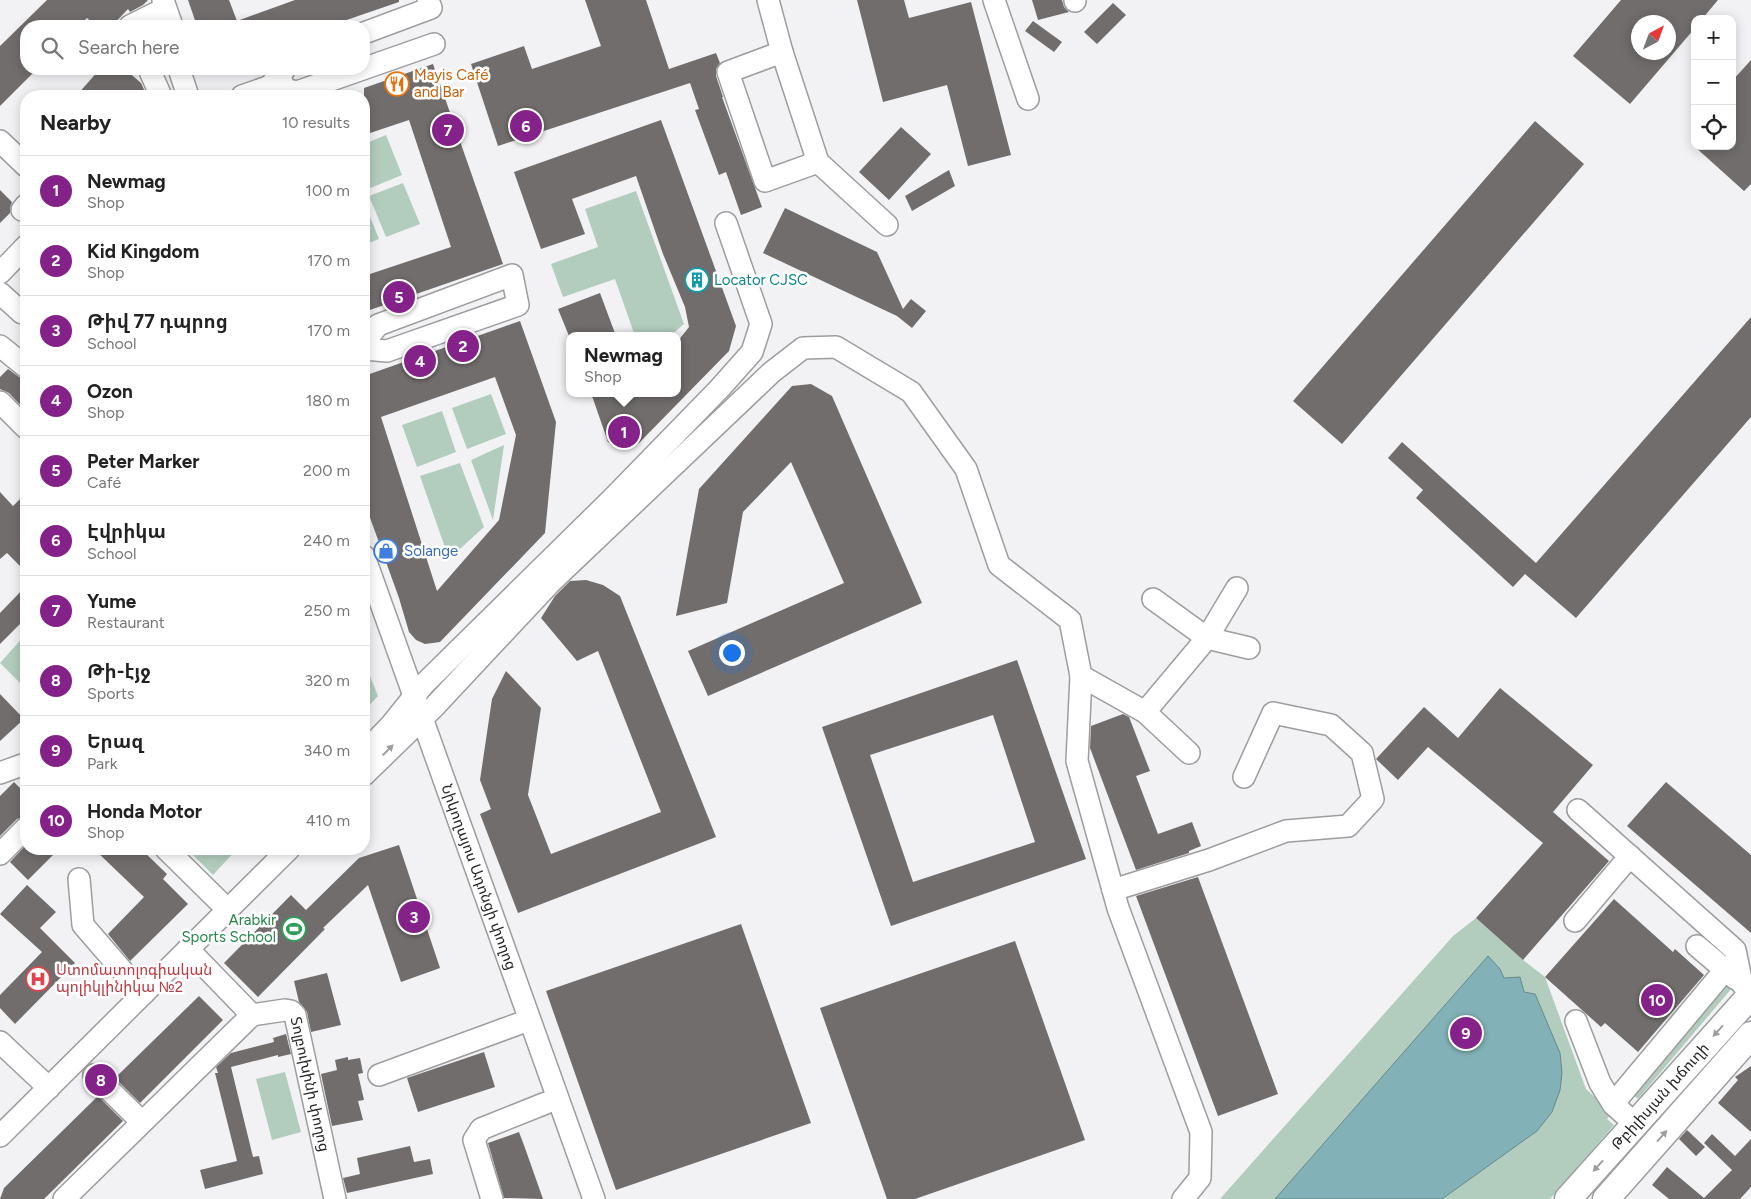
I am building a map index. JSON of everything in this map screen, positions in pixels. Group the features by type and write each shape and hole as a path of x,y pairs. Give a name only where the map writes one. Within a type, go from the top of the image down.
{"main road":[{"name":"Թբիլիսյան խճուղի","path":"1568,1199 1641,1118 1748,990"},
{"name":"Թբիլիսյան խճուղի","path":"1606,1199 1751,1035"}],"street":[{"path":"768,0 782,52 818,162 887,225"},
{"path":"994,0 1028,99"},
{"path":"370,30 425,6 436,49 370,69"},
{"path":"145,20 162,13"},
{"path":"782,52 728,72 765,181 818,162"},
{"path":"151,75 156,90"},
{"path":"181,75 186,90"},
{"path":"189,75 195,90"},
{"path":"270,86 280,75"},
{"path":"259,90 303,75"},
{"path":"303,90 352,75"},
{"path":"270,86 288,90"},
{"path":"0,141 20,160"},
{"path":"370,767 414,711 752,352 761,324 726,223"},
{"path":"0,273 20,252"},
{"path":"370,335 378,325 512,275 518,305 387,350 370,349"},
{"path":"0,293 20,311"},
{"path":"370,346 422,324"},
{"path":"0,346 20,362"},
{"path":"370,747 391,725 414,711 772,372 803,348 836,347 911,392 966,469 999,565 1070,620 1081,676 1077,761 1118,908 1201,1132 1200,1178 1183,1199"},
{"path":"0,402 20,422"},
{"name":"Նիկողայոս Ադոնցի փողոց","path":"370,575 518,1024 581,1199"},
{"path":"1145,712 1207,638 1237,588"},
{"path":"1153,599 1207,638 1249,648"},
{"name":"Նիկողայոս Ադոնցի փողոց","path":"370,600 414,711 594,1199"},
{"path":"1081,676 1145,712 1190,753"},
{"path":"1113,890 1208,860 1286,831 1348,826 1373,799 1362,753 1331,725 1273,712 1244,777"},
{"path":"0,773 20,766"},
{"path":"1578,810 1735,950 1748,990"},
{"path":"0,854 20,834"},
{"path":"172,855 224,905"},
{"path":"140,989 188,949 265,855"},
{"path":"0,1136 45,1083 224,905 283,855"},
{"path":"1576,921 1630,856"},
{"path":"80,879 83,925 140,989"},
{"path":"1696,946 1748,990"},
{"path":"64,1199 252,1015 188,949"},
{"path":"1618,1098 1725,970"},
{"name":"Տոլբուխինի փողոց","path":"252,1015 285,1010 291,1011 294,1015 335,1199"},
{"path":"1576,1021 1600,1083 1641,1118"},
{"path":"379,1075 518,1024"},
{"path":"0,1042 45,1083"},
{"path":"94,1075 142,1122"},
{"path":"0,1119 45,1083"},
{"path":"492,1199 474,1140 482,1129 546,1103"}],"green space":[{"path":"386,135 402,175 370,188 370,142"},
{"path":"403,183 420,224 386,237 370,196"},
{"path":"636,191 684,324 675,332 634,332 615,279 563,297 551,264 598,247 585,209"},
{"path":"370,217 379,239 370,243"},
{"path":"491,394 506,434 467,449 452,408"},
{"path":"442,411 456,452 417,467 402,425"},
{"path":"504,445 493,520 471,460"},
{"path":"460,463 484,527 449,559 420,476"},
{"path":"20,641 20,683 0,663"},
{"path":"370,676 378,696 370,705"},
{"path":"193,855 231,855 213,875"},
{"path":"1476,918 1545,977 1586,1089 1612,1113 1607,1119 1614,1125 1550,1199 1220,1199 1453,936"},
{"path":"1727,984 1732,988 1638,1099 1632,1094"},
{"path":"285,1072 301,1132 272,1140 256,1079"}],"water":[{"path":"1488,956 1500,969 1504,978 1520,977 1524,992 1535,994 1560,1053 1562,1073 1560,1090 1552,1112 1537,1131 1442,1199 1275,1199"}],"building":[{"path":"47,0 148,0 130,12 128,9 118,20 89,20 87,18 85,20 27,20"},
{"path":"188,0 229,0 237,20 195,20"},
{"path":"295,0 399,0 399,2 346,20 240,20"},
{"path":"585,0 646,0 669,69 716,53 720,63 716,69 716,76 722,97 762,207 741,215 726,172 719,175 695,110 699,109 690,83 498,146 471,64 524,46 532,69 601,46"},
{"path":"857,0 904,0 909,18 971,2 1011,155 968,166 947,85 883,102"},
{"path":"1032,0 1062,0 1064,7 1069,12 1038,20"},
{"path":"1621,0 1718,0 1705,15 1691,15 1691,33 1676,50 1676,15 1631,15 1631,60 1668,60 1630,104 1573,56"},
{"path":"1113,3 1126,15 1097,44 1084,32"},
{"path":"1033,21 1062,42 1054,52 1025,31"},
{"path":"20,26 20,75 31,75 0,106 0,46"},
{"path":"1751,60 1751,184 1744,191 1698,150 1736,150 1736,77"},
{"path":"433,64 503,264 370,310 370,274 451,247 409,120 370,133 370,90 364,90 364,88"},
{"path":"95,75 132,75 141,83 144,90 81,90"},
{"path":"661,120 736,326 729,351 639,443 624,448 608,442 592,397 681,397 681,337 689,327 685,307 663,254 636,176 572,199 585,234 541,249 514,172"},
{"path":"1535,121 1584,164 1342,444 1293,401"},
{"path":"901,127 931,154 889,200 859,172"},
{"path":"949,170 955,186 912,211 905,196"},
{"path":"0,190 12,202 10,213 0,223"},
{"path":"785,208 877,252 903,309 911,299 926,311 912,328 897,316 763,253"},
{"path":"600,293 615,332 567,332 558,309"},
{"path":"1751,317 1751,417 1576,618 1525,574 1513,587 1416,498 1423,490 1388,458 1402,442 1536,563"},
{"path":"520,321 556,422 545,533 440,642 425,644 416,640 409,632 399,598 370,518 370,374","holes":["495,377 516,435 499,520 437,591 381,417"]},
{"path":"8,369 20,377 20,405 9,393 0,389 0,377"},
{"path":"811,384 832,396 922,603 708,696 688,651 844,583 791,462 743,512 727,603 676,616 699,489 792,386"},
{"path":"0,492 13,506 20,499 20,566 7,553 0,559"},
{"path":"586,580 603,585 620,596 716,837 518,913 480,814 491,809 480,780 492,699 506,671 541,708 528,795 551,854 661,812 598,651 577,661 541,618 555,596 570,581"},
{"path":"20,592 20,624 0,644 0,613"},
{"path":"1017,660 1086,859 891,926 822,727","holes":["993,715 1035,842 913,882 870,755"]},
{"path":"1500,688 1593,765 1553,812 1609,861 1523,960 1476,918 1543,843 1428,747 1398,780 1376,759 1424,707 1458,738"},
{"path":"0,694 20,715 20,723 0,741"},
{"path":"1123,714 1129,717 1150,771 1136,776 1158,834 1192,822 1201,846 1189,851 1189,853 1136,870 1090,748 1091,726"},
{"path":"14,782 20,788 20,818 0,836 0,796"},
{"path":"1666,782 1751,855 1751,933 1627,826"},
{"path":"399,845 440,968 401,982 368,885 323,928 325,929 258,997 224,963 291,895 306,910 359,858"},
{"path":"20,851 20,855 53,855 28,880 10,862"},
{"path":"100,855 147,855 167,874 163,879 188,904 130,961 108,934 144,897"},
{"path":"1198,877 1278,1094 1218,1116 1136,896"},
{"path":"27,885 56,912 40,928 75,963 15,1024 0,1008 0,995 42,952 0,914"},
{"path":"1614,899 1673,952 1675,949 1704,975 1638,1052 1605,1023 1601,1027 1545,977"},
{"path":"741,924 811,1123 616,1190 546,991"},
{"path":"1015,941 1085,1140 915,1199 887,1199 820,1008"},
{"path":"327,973 341,1025 311,1032 307,1012 299,1002 294,981"},
{"path":"199,996 223,1020 140,1103 115,1078"},
{"path":"286,1034 291,1054 278,1057 278,1055 231,1067 253,1157 259,1156 263,1174 205,1189 200,1170 237,1161 215,1073 218,1073 216,1067 231,1053 274,1042 273,1038"},
{"path":"484,1052 495,1087 418,1112 407,1078"},
{"path":"348,1057 348,1060 360,1058 363,1073 358,1074 364,1100 358,1101 363,1120 332,1126 321,1074 337,1070 335,1060"},
{"path":"1751,1066 1751,1132 1718,1103 1738,1080 1735,1077"},
{"path":"98,1096 123,1121 44,1199 0,1199 4,1188"},
{"path":"1687,1130 1705,1147 1696,1156 1679,1139"},
{"path":"519,1132 543,1199 504,1198 488,1143"},
{"path":"1712,1134 1735,1156 1751,1139 1751,1187 1740,1199 1669,1199 1652,1185 1667,1167 1704,1198 1732,1170 1704,1143"},
{"path":"410,1146 414,1162 430,1159 433,1174 347,1193 343,1178 360,1174 357,1158"}],"place":[{"name":"Mayis Café and Bar","path":"397,84"},
{"name":"Էվրիկա","path":"526,126"},
{"name":"Yume","path":"448,130"},
{"name":"Locator CJSC","path":"697,280"},
{"name":"Peter Marker","path":"399,297"},
{"name":"Kid Kingdom","path":"463,346"},
{"name":"Ozon","path":"420,361"},
{"name":"Newmag","path":"624,432"},
{"name":"Solange","path":"386,551"},
{"name":"Թիվ 77 դպրոց","path":"414,917"},
{"name":"Arabkir Sports School","path":"294,929"},
{"name":"Ստոմատոլոգիական պոլիկլինիկա №2","path":"38,979"},
{"name":"Honda Motor","path":"1657,1000"},
{"name":"Երազ","path":"1466,1033"},
{"name":"Թի-էյջ","path":"101,1080"}]}
